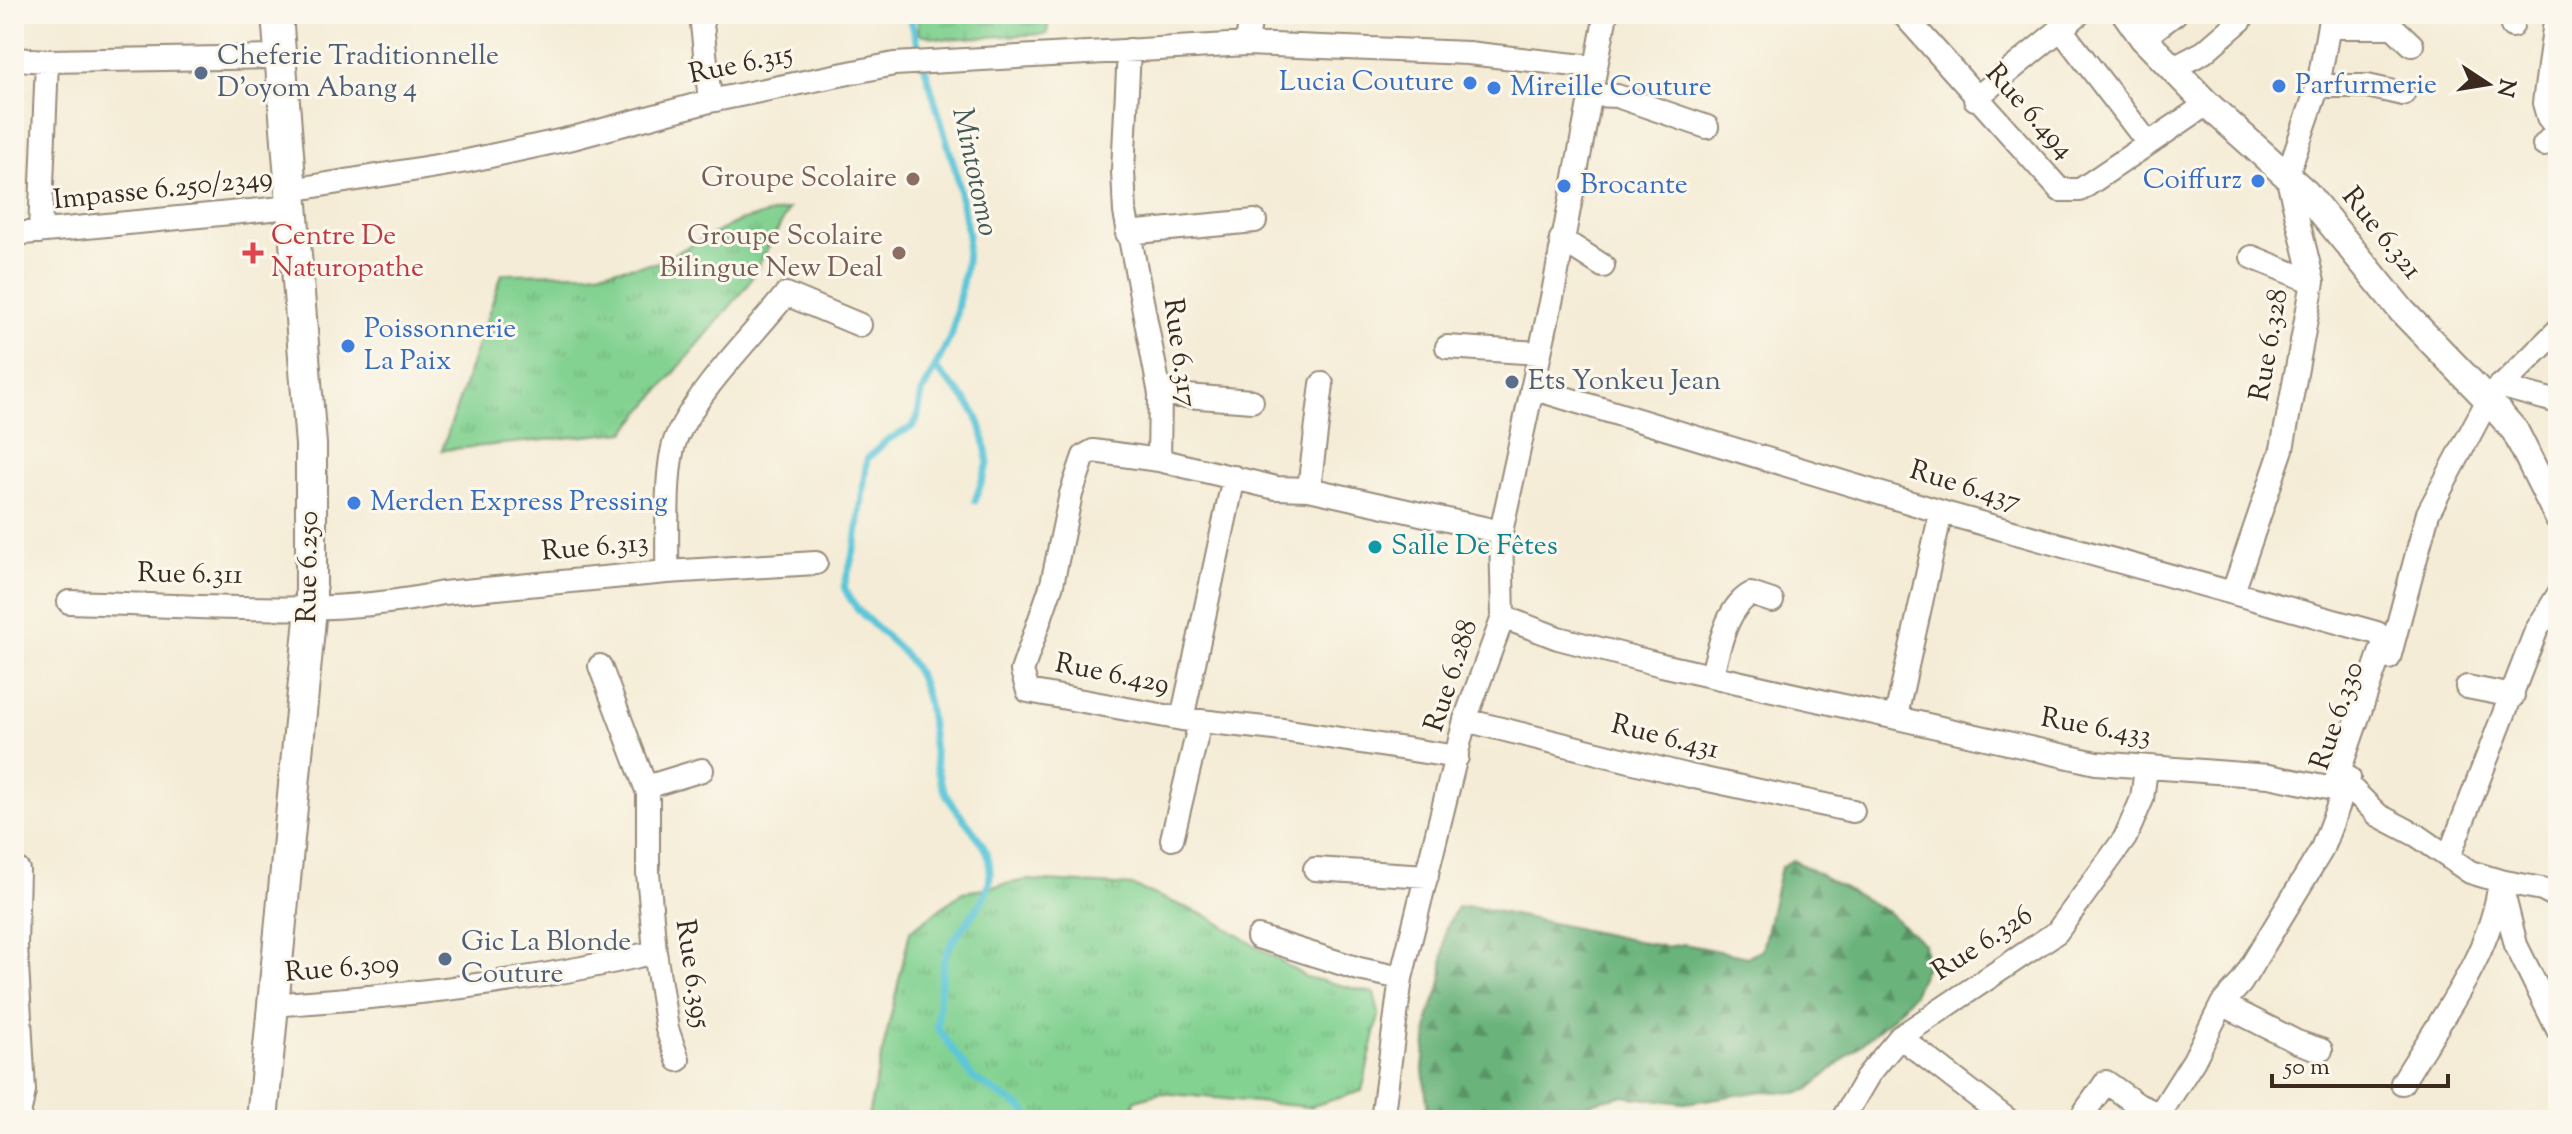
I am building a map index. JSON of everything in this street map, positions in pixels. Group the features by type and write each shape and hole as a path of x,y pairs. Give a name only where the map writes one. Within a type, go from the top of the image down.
{"main road":[{"name":"Rue 6.250","path":"262,1120 270,1005 311,608 311,445 277,14"}],"street":[{"path":"701,14 710,101"},
{"path":"1247,44 1251,14"},
{"name":"Rue 6.288","path":"1377,1118 1401,978 1465,720 1503,617 1501,532 1606,14"},
{"name":"Rue 6.494","path":"1903,14 1975,99 2060,190 2080,190 2207,104"},
{"path":"1975,99 2079,14"},
{"name":"Rue 6.321","path":"2126,14 2143,38 2207,104 2306,193 2402,311 2494,393 2558,517"},
{"path":"2143,38 2175,14"},
{"path":"2553,135 2544,103 2556,14"},
{"path":"2172,69 2204,52 2241,20"},
{"path":"2287,176 2318,86 2330,20 2393,27 2412,45"},
{"path":"2060,28 2148,143"},
{"name":"Rue 6.315","path":"291,199 573,138 710,101 894,64 1247,44 1468,53 1593,67"},
{"name":"Rue 6.317","path":"1129,50 1123,171 1127,233 1138,266 1142,309 1160,394 1159,460"},
{"path":"14,59 281,57"},
{"path":"40,232 47,61"},
{"path":"2318,86 2367,86 2403,94"},
{"path":"1592,95 1617,96 1707,127"},
{"name":"Rue 6.328","path":"2233,592 2282,449 2313,282 2287,176"},
{"name":"Impasse 6.250/2349","path":"14,234 291,199"},
{"path":"1127,233 1255,221"},
{"path":"1561,239 1603,266"},
{"path":"2252,257 2313,282"},
{"name":"Rue 6.313","path":"311,608 407,601 443,593 667,572 670,477 676,437 706,392 786,294 860,325"},
{"name":"Rue 6.330","path":"2158,1117 2194,1060 2222,1004 2241,983 2321,851 2340,786 2372,725 2428,513 2494,393 2558,330"},
{"path":"1447,347 1539,353"},
{"path":"1309,489 1322,384"},
{"name":"Rue 6.437","path":"1532,388 1941,512 2233,592 2382,637 2340,786"},
{"path":"2494,393 2558,402"},
{"path":"1160,394 1252,401"},
{"name":"Rue 6.429","path":"1159,460 1093,451 1084,456 1071,494 1052,584 1022,671 1028,691 1191,720 1283,730 1457,757"},
{"path":"1159,460 1276,488 1309,489 1501,532"},
{"path":"1172,839 1234,477"},
{"path":"1896,716 1941,512"},
{"path":"667,572 816,563"},
{"path":"1712,674 1732,615 1742,599 1751,594 1772,601"},
{"path":"2449,856 2536,631 2558,595"},
{"name":"Rue 6.311","path":"69,602 311,608"},
{"name":"Rue 6.433","path":"1503,617 1558,638 2096,763 2269,776 2340,786"},
{"name":"Rue 6.395","path":"600,666 648,793 648,873 655,952 661,1000 678,1060"},
{"path":"2467,687 2513,696"},
{"name":"Rue 6.431","path":"1465,720 1690,776 1853,811"},
{"name":"Rue 6.326","path":"1842,1120 1869,1074 1900,1037 2057,932 2125,838 2142,799 2146,769"},
{"path":"648,793 653,785 702,770"},
{"path":"2340,786 2378,815 2449,856 2470,872 2542,889 2558,897"},
{"path":"1315,869 1427,876"},
{"path":"18,870 16,946 24,1091 18,1120"},
{"path":"2500,881 2516,945 2558,1030"},
{"path":"2402,1083 2471,967 2497,906 2500,881"},
{"path":"1258,937 1359,969 1401,978"},
{"name":"Rue 6.309","path":"270,1005 410,994 614,962 655,952"},
{"path":"2222,1004 2297,1042 2321,1050"},
{"path":"1900,1037 2008,1120"},
{"path":"2079,1120 2106,1082 2158,1117"}],"green space":[{"path":"917,14 1049,14 1047,34 945,39 919,34"},
{"path":"789,209 747,286 625,432 442,450 502,274 590,273 656,263 739,221"},
{"path":"1793,860 1888,912 1924,944 1927,964 1913,994 1893,1017 1808,1090 1796,1093 1763,1091 1685,1103 1621,1096 1564,1109 1551,1120 1429,1120 1423,1069 1429,1016 1442,982 1445,929 1457,907 1471,906 1665,947 1684,944 1748,957 1762,950 1781,867"},
{"path":"1027,880 1133,886 1209,917 1306,977 1374,993 1379,1015 1362,1091 1309,1107 1161,1093 1135,1100 1131,1120 867,1120 910,931 963,892"},
{"path":"1638,1112 1658,1115 1801,1120 1594,1120"}],"waterway":[{"name":"Mintotomo","path":"909,14 956,172 968,235 966,263 952,334 922,393 917,419 912,427 887,440 867,459 856,543 844,587 858,610 915,669 927,699 939,777 951,802 986,851 989,863 990,876 984,896 945,956 937,1027 973,1078 1022,1108 1032,1120"},
{"path":"936,369 974,411 983,433 988,465"},
{"path":"975,501 987,466"}],"place":[{"name":"Cheferie Traditionnelle D'oyom Abang 4","path":"201,73"},
{"name":"Lucia Couture","path":"1470,83"},
{"name":"Parfurmerie","path":"2279,86"},
{"name":"Mireille Couture","path":"1494,88"},
{"name":"Groupe Scolaire","path":"913,179"},
{"name":"Coiffurz","path":"2258,181"},
{"name":"Brocante","path":"1564,186"},
{"name":"Centre De Naturopathe","path":"253,253"},
{"name":"Groupe Scolaire Bilingue New Deal","path":"899,253"},
{"name":"Poissonnerie La Paix","path":"348,346"},
{"name":"Ets Yonkeu Jean","path":"1512,382"},
{"name":"Merden Express Pressing","path":"354,503"},
{"name":"Salle De Fêtes","path":"1375,547"},
{"name":"Gic La Blonde Couture","path":"445,959"}]}
